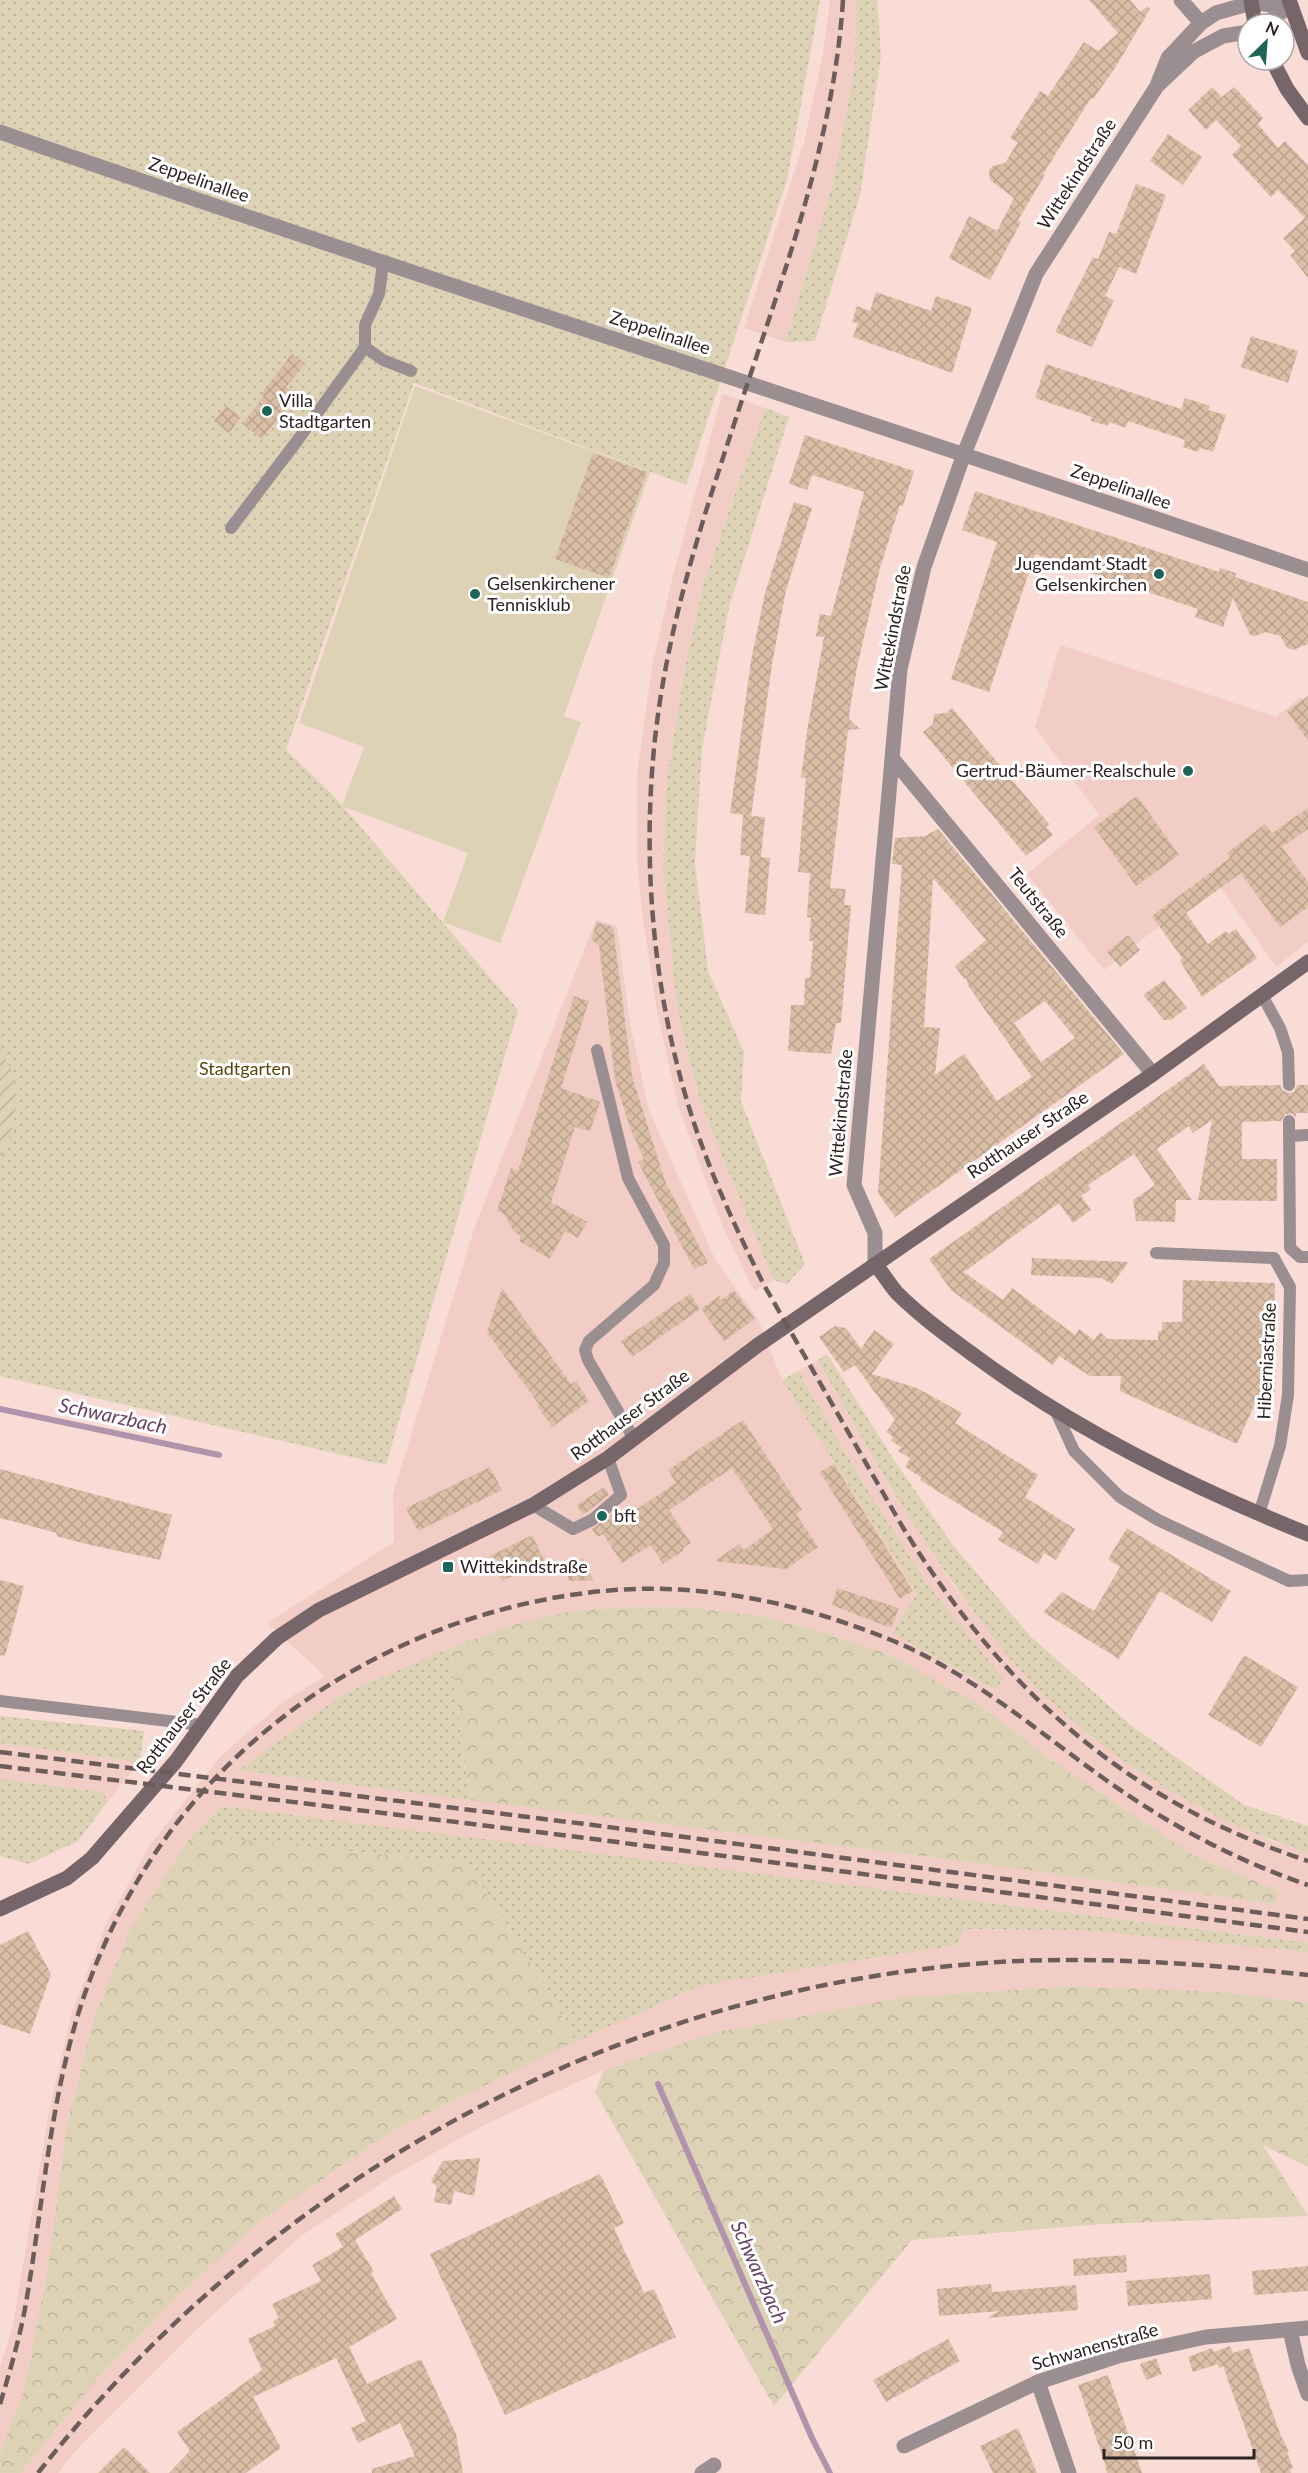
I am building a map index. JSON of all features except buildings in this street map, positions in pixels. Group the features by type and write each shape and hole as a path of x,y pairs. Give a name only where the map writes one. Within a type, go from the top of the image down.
{"main road":[{"path":"1289,3 1308,53"},
{"path":"1278,72 1287,89 1308,118"},
{"name":"Rotthauser Straße","path":"0,1909 67,1878 92,1858 176,1761 237,1676 277,1638 319,1610 533,1505 608,1458 758,1345 1153,1074 1308,962"},
{"path":"875,1264 897,1293 951,1338 1006,1379 1056,1412 1259,1514 1308,1534"}],"street":[{"path":"1181,0 1201,23"},
{"name":"Wittekindstraße","path":"875,1264 874,1233 854,1185 900,669 924,567 964,454 1036,274 1157,86 1168,58 1201,23 1216,13 1251,2 1289,3"},
{"name":"Wittekindstraße","path":"1157,86 1193,52 1223,36 1236,34"},
{"name":"Zeppelinallee","path":"0,132 1308,570"},
{"name":"Teutstraße","path":"892,758 1153,1074"},
{"name":"Schwanenstraße","path":"904,2445 1038,2382 1118,2356 1206,2337 1308,2328"},
{"path":"1290,2330 1308,2394"},
{"path":"1038,2382 1069,2473"}],"lane":[{"path":"231,528 365,347 365,325 379,294 383,262"},
{"path":"365,347 383,360 411,371"},
{"path":"1262,995 1280,1028 1288,1052 1289,1085"},
{"path":"597,1050 628,1178 664,1245 664,1263 654,1285 590,1341 585,1350 588,1360 633,1439"},
{"path":"1289,1121 1290,1248 1300,1257 1308,1257"},
{"path":"1289,1136 1308,1135"},
{"name":"Hiberniastraße","path":"1156,1252 1274,1258 1290,1287 1288,1395 1280,1446 1259,1514"},
{"path":"1056,1412 1074,1451 1120,1497 1158,1520 1289,1581 1308,1580"},
{"path":"533,1505 573,1529 592,1520 621,1495 608,1458"},
{"path":"0,1701 202,1725"}],"shaded area":[{"path":"830,0 856,0 855,67 833,183 786,342 744,328 804,142 823,54"},
{"path":"722,394 765,408 702,589 684,673 667,779 663,863 677,1009 700,1100 774,1280 754,1291 722,1225 678,1105 657,1011 643,920 637,858 637,775 652,666 672,580"},
{"name":"Gertrud-Bäumer-Realschule","path":"1060,645 1276,717 1301,697 1308,705 1308,942 1276,967 1216,881 1104,970 1027,874 1099,815 1035,727"},
{"path":"596,920 617,926 630,1024 649,1110 715,1259 758,1319 782,1380 917,1593 1004,1679 928,1585 864,1484 798,1371 818,1360 886,1481 952,1584 1017,1667 1070,1718 1135,1769 1197,1806 1271,1841 1308,1853 1308,1943 222,1806 192,1835 49,2263 24,2390 0,2454 0,2368 13,2324 49,2113 71,2015 106,1924 150,1845 220,1757 283,1702 325,1676 267,1623 394,1542 393,1494 475,1226","holes":["629,1607 687,1607 753,1615 817,1630 885,1653 976,1702 1051,1760 1193,1855 1279,1891 1276,1904 922,1856 240,1770 345,1693 450,1648 519,1623 571,1611"]},
{"path":"0,1743 140,1762 108,1801 102,1792 0,1779"},
{"path":"964,1929 1082,1930 1308,1952 1308,2003 1222,1992 1073,1986 905,1997 718,2032 604,2070 488,2123 394,2175 301,2236 196,2330 78,2448 58,2473 21,2473 96,2380 179,2295 259,2222 399,2127 575,2042 701,1985 956,1945"}],"green space":[{"name":"Stadtgarten","path":"0,0 820,0 787,180 686,485 414,383 286,750 334,796 518,1010 386,1465 0,1376"},
{"path":"856,0 877,0 881,56 860,195 815,341 786,342 833,183 855,67"},
{"name":"Gelsenkirchener Tennisklub","path":"415,386 650,472 564,716 581,722 500,943 443,922 468,853 342,806 364,747 299,723"},
{"path":"765,408 789,417 729,607 702,749 695,863 708,971 744,1052 741,1101 805,1264 787,1284 774,1280 700,1100 677,1009 663,863 667,779 684,673 702,589"},
{"path":"0,1048 13,1074 16,1106 9,1137 0,1157"},
{"path":"827,1354 894,1460 952,1544 1031,1637 1132,1726 1244,1805 1308,1826 1308,1853 1227,1821 1151,1779 1080,1727 1017,1667 958,1590 895,1494 818,1360"},
{"path":"798,1371 864,1484 928,1585 1004,1679 995,1689 892,1633 917,1593 782,1380"},
{"path":"629,1607 687,1607 753,1615 817,1630 885,1653 976,1702 1051,1760 1193,1855 1279,1891 1276,1904 922,1856 470,1800 450,1648 519,1623 571,1611"},
{"path":"450,1648 470,1800 239,1770 345,1693"},
{"path":"0,1716 144,1731 140,1762 0,1743"},
{"path":"0,1779 102,1792 108,1801 78,1841 29,1864 0,1856"},
{"path":"222,1806 1308,1943 1308,1952 1082,1930 964,1929 957,1945 701,1985 575,2042 552,1997 467,1863 192,1835"},
{"path":"192,1835 467,1863 552,1997 575,2042 399,2127 259,2222 179,2295 96,2380 21,2473 0,2473 0,2454 24,2390 49,2263 67,2125 94,2018 131,1928"},
{"path":"1073,1986 1222,1992 1308,2003 1308,2167 1263,2145 1308,2216 1103,2224 912,2240 774,2406 595,2092 604,2070 718,2032 905,1997"}],"waterway":[{"name":"Schwarzbach","path":"0,1409 219,1455"},
{"name":"Schwarzbach","path":"658,2084 812,2438 830,2473"}],"railway":[{"path":"843,0 838,51 829,102 805,203 698,537 679,606 664,677 651,790 652,906 667,1021 680,1077 712,1171 764,1285 902,1526 941,1585 982,1639 1026,1688 1074,1732 1125,1771 1181,1806 1242,1836 1308,1861"},
{"path":"0,2404 24,2316 58,2097 78,2016 91,1977 118,1916 151,1859 190,1807 234,1760 282,1718 336,1681 393,1650 455,1624 514,1606 575,1594 636,1589 723,1594 797,1608 821,1615 891,1640 949,1669 1003,1704 1106,1780 1154,1812 1229,1853 1308,1885"},
{"path":"0,1752 593,1825 1308,1919"},
{"path":"0,1766 586,1838 1308,1932"},
{"path":"38,2473 131,2367 233,2271 345,2187 464,2115 590,2056 722,2010 859,1979 999,1962 1038,1960 1154,1962 1308,1975"}],"place":[{"name":"Villa Stadtgarten","path":"267,411"},
{"name":"Jugendamt Stadt Gelsenkirchen","path":"1159,574"},
{"name":"Gelsenkirchener Tennisklub","path":"475,594"},
{"name":"Gertrud-Bäumer-Realschule","path":"1188,771"},
{"name":"bft","path":"602,1516"},
{"name":"Wittekindstraße","path":"448,1567"}]}
